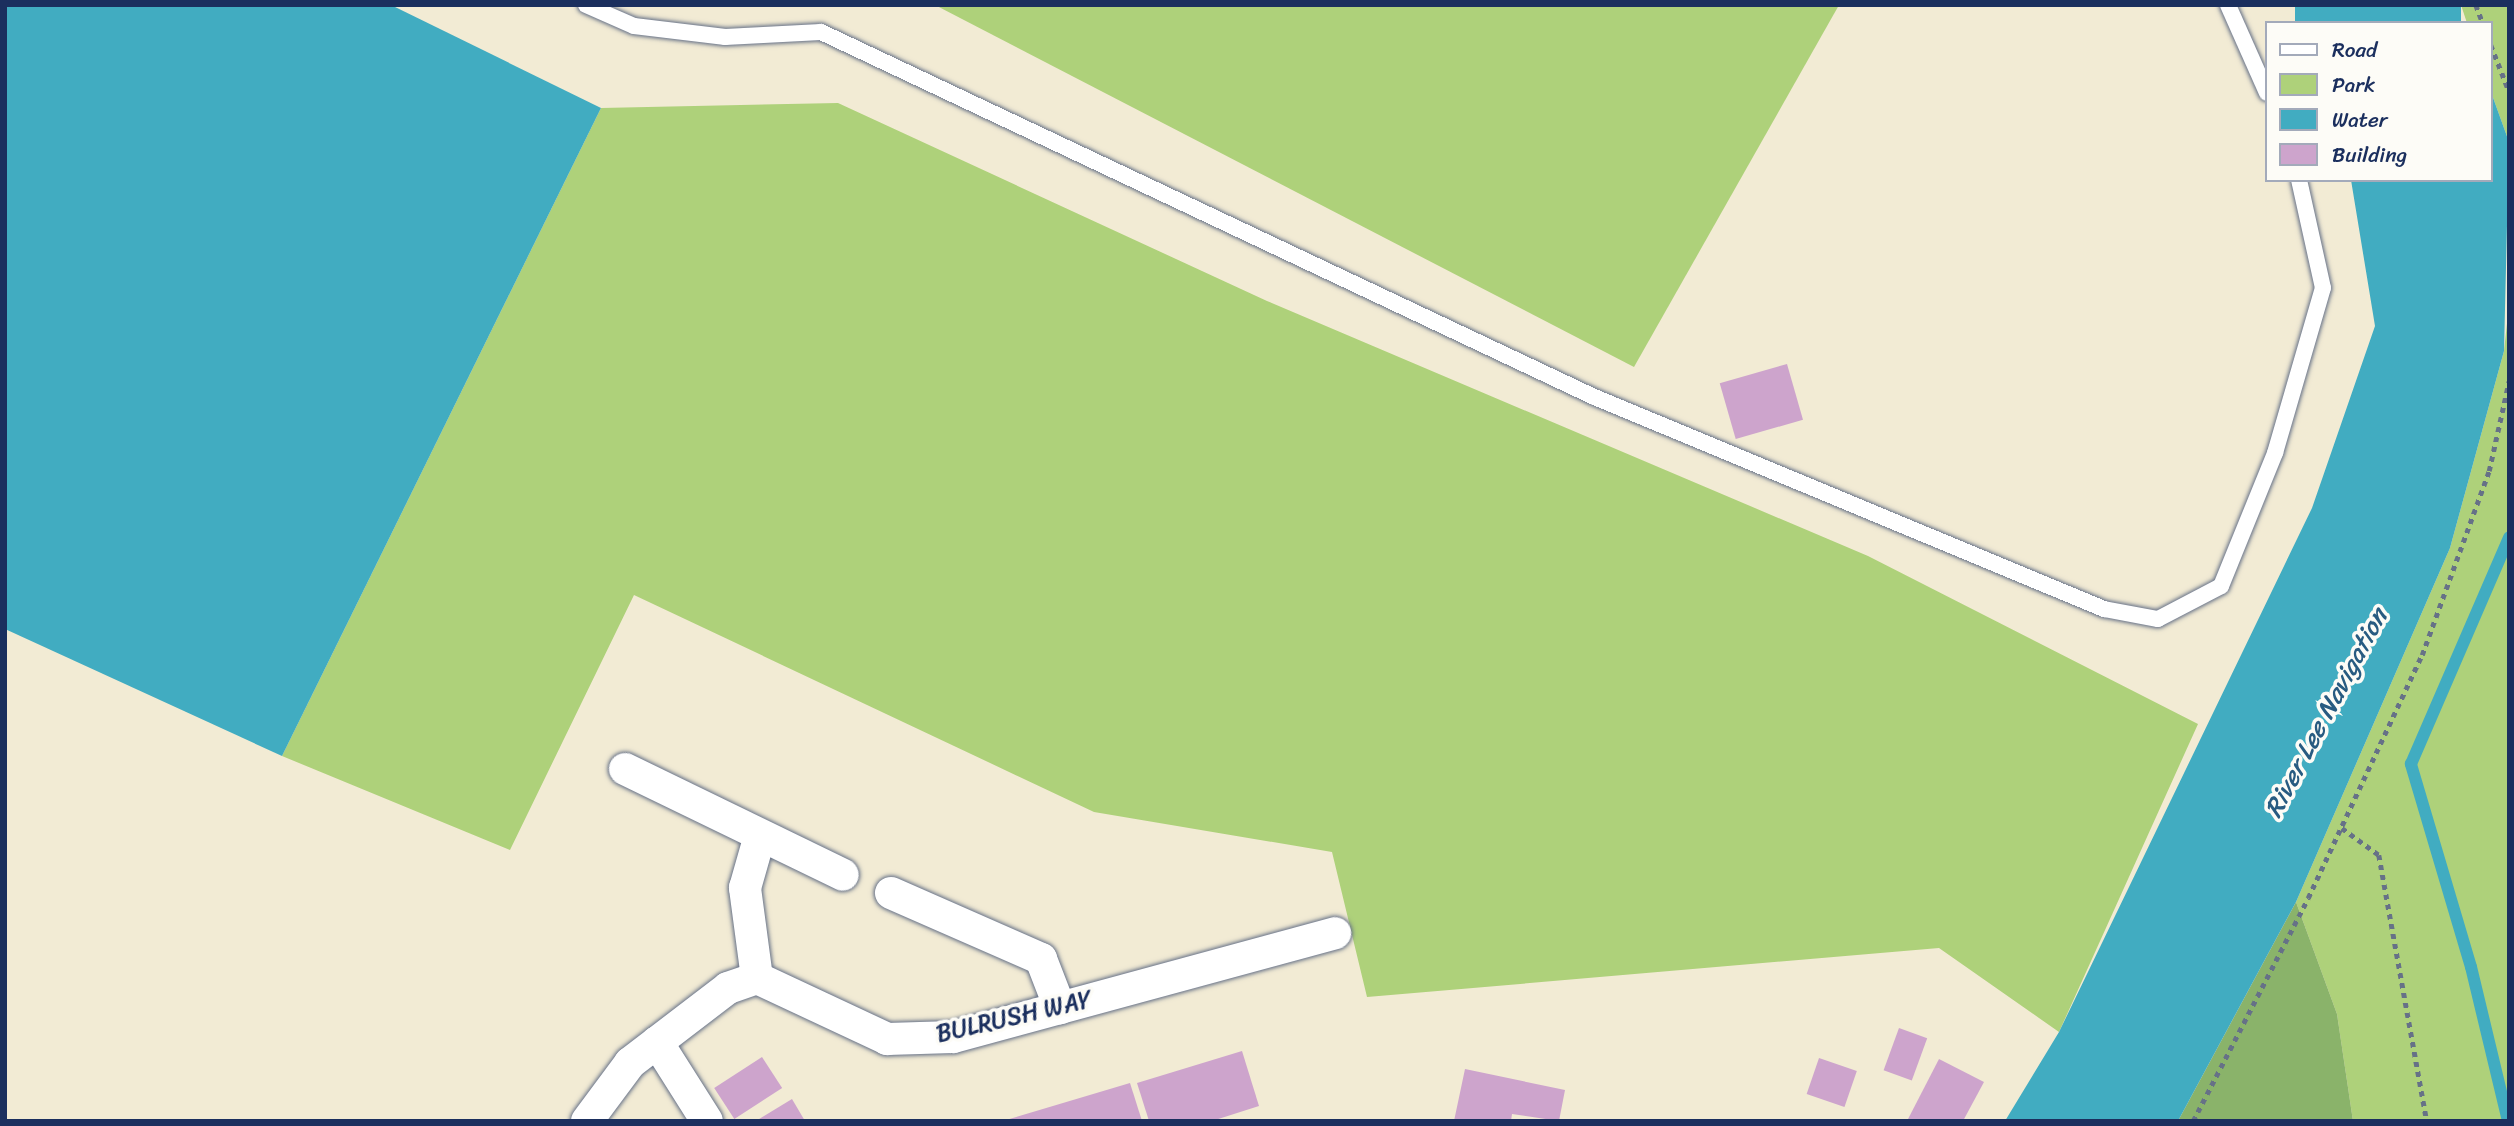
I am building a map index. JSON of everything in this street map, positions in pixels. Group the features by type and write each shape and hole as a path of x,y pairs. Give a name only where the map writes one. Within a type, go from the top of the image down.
{"street":[{"path":"625,769 759,839 843,875"},
{"path":"587,1121 630,1063 728,988 757,978 745,888 759,839"},
{"path":"891,893 1041,959 1060,1008"},
{"name":"BULRUSH WAY","path":"757,978 887,1039 953,1037 1335,933"},
{"path":"657,1042 707,1121"}],"lane":[{"path":"586,5 634,26 725,37 821,32 1592,396 2104,610 2158,618 2221,586 2275,453 2323,288 2299,182"},
{"path":"2228,5 2266,91"}],"path":[{"path":"2493,50 2509,90"},
{"path":"2193,1121 2342,828 2422,655 2489,471 2509,381"},
{"path":"2342,828 2379,855 2427,1121"}],"green space":[{"path":"935,5 1839,5 1634,367"},
{"path":"2461,5 2509,5 2509,142 2493,98 2493,21 2466,21"},
{"path":"838,103 1267,301 1868,556 2198,724 2059,1032 1939,948 1367,997 1332,852 1094,812 634,595 510,850 282,756 601,108"},
{"path":"2509,305 2509,1121 2353,1121 2337,1014 2296,902 2450,548 2504,351"},
{"path":"2296,902 2337,1014 2353,1121 2178,1121"}],"water":[{"path":"5,5 391,5 601,108 282,756 5,629"},
{"path":"2295,5 2461,5 2461,21 2295,21"},
{"name":"River Lee Navigation","path":"2493,98 2509,142 2504,351 2450,548 2296,902 2178,1121 2005,1121 2059,1032 2312,508 2375,326 2351,182 2493,182"}],"building":[{"path":"1787,364 1803,420 1736,439 1720,383"},
{"path":"1899,1028 1927,1038 1912,1081 1884,1070"},
{"path":"1242,1051 1259,1106 1212,1121 1149,1121 1137,1083"},
{"path":"762,1057 782,1088 734,1119 714,1088"},
{"path":"1819,1058 1857,1071 1844,1107 1807,1094"},
{"path":"1939,1059 1984,1082 1963,1121 1907,1121"},
{"path":"1465,1069 1565,1090 1559,1121 1512,1114 1511,1121 1454,1121"},
{"path":"1130,1083 1142,1121 1006,1120"},
{"path":"792,1099 805,1121 756,1121"}],"waterway":[{"path":"2508,1121 2471,967 2411,764 2509,537"}]}
